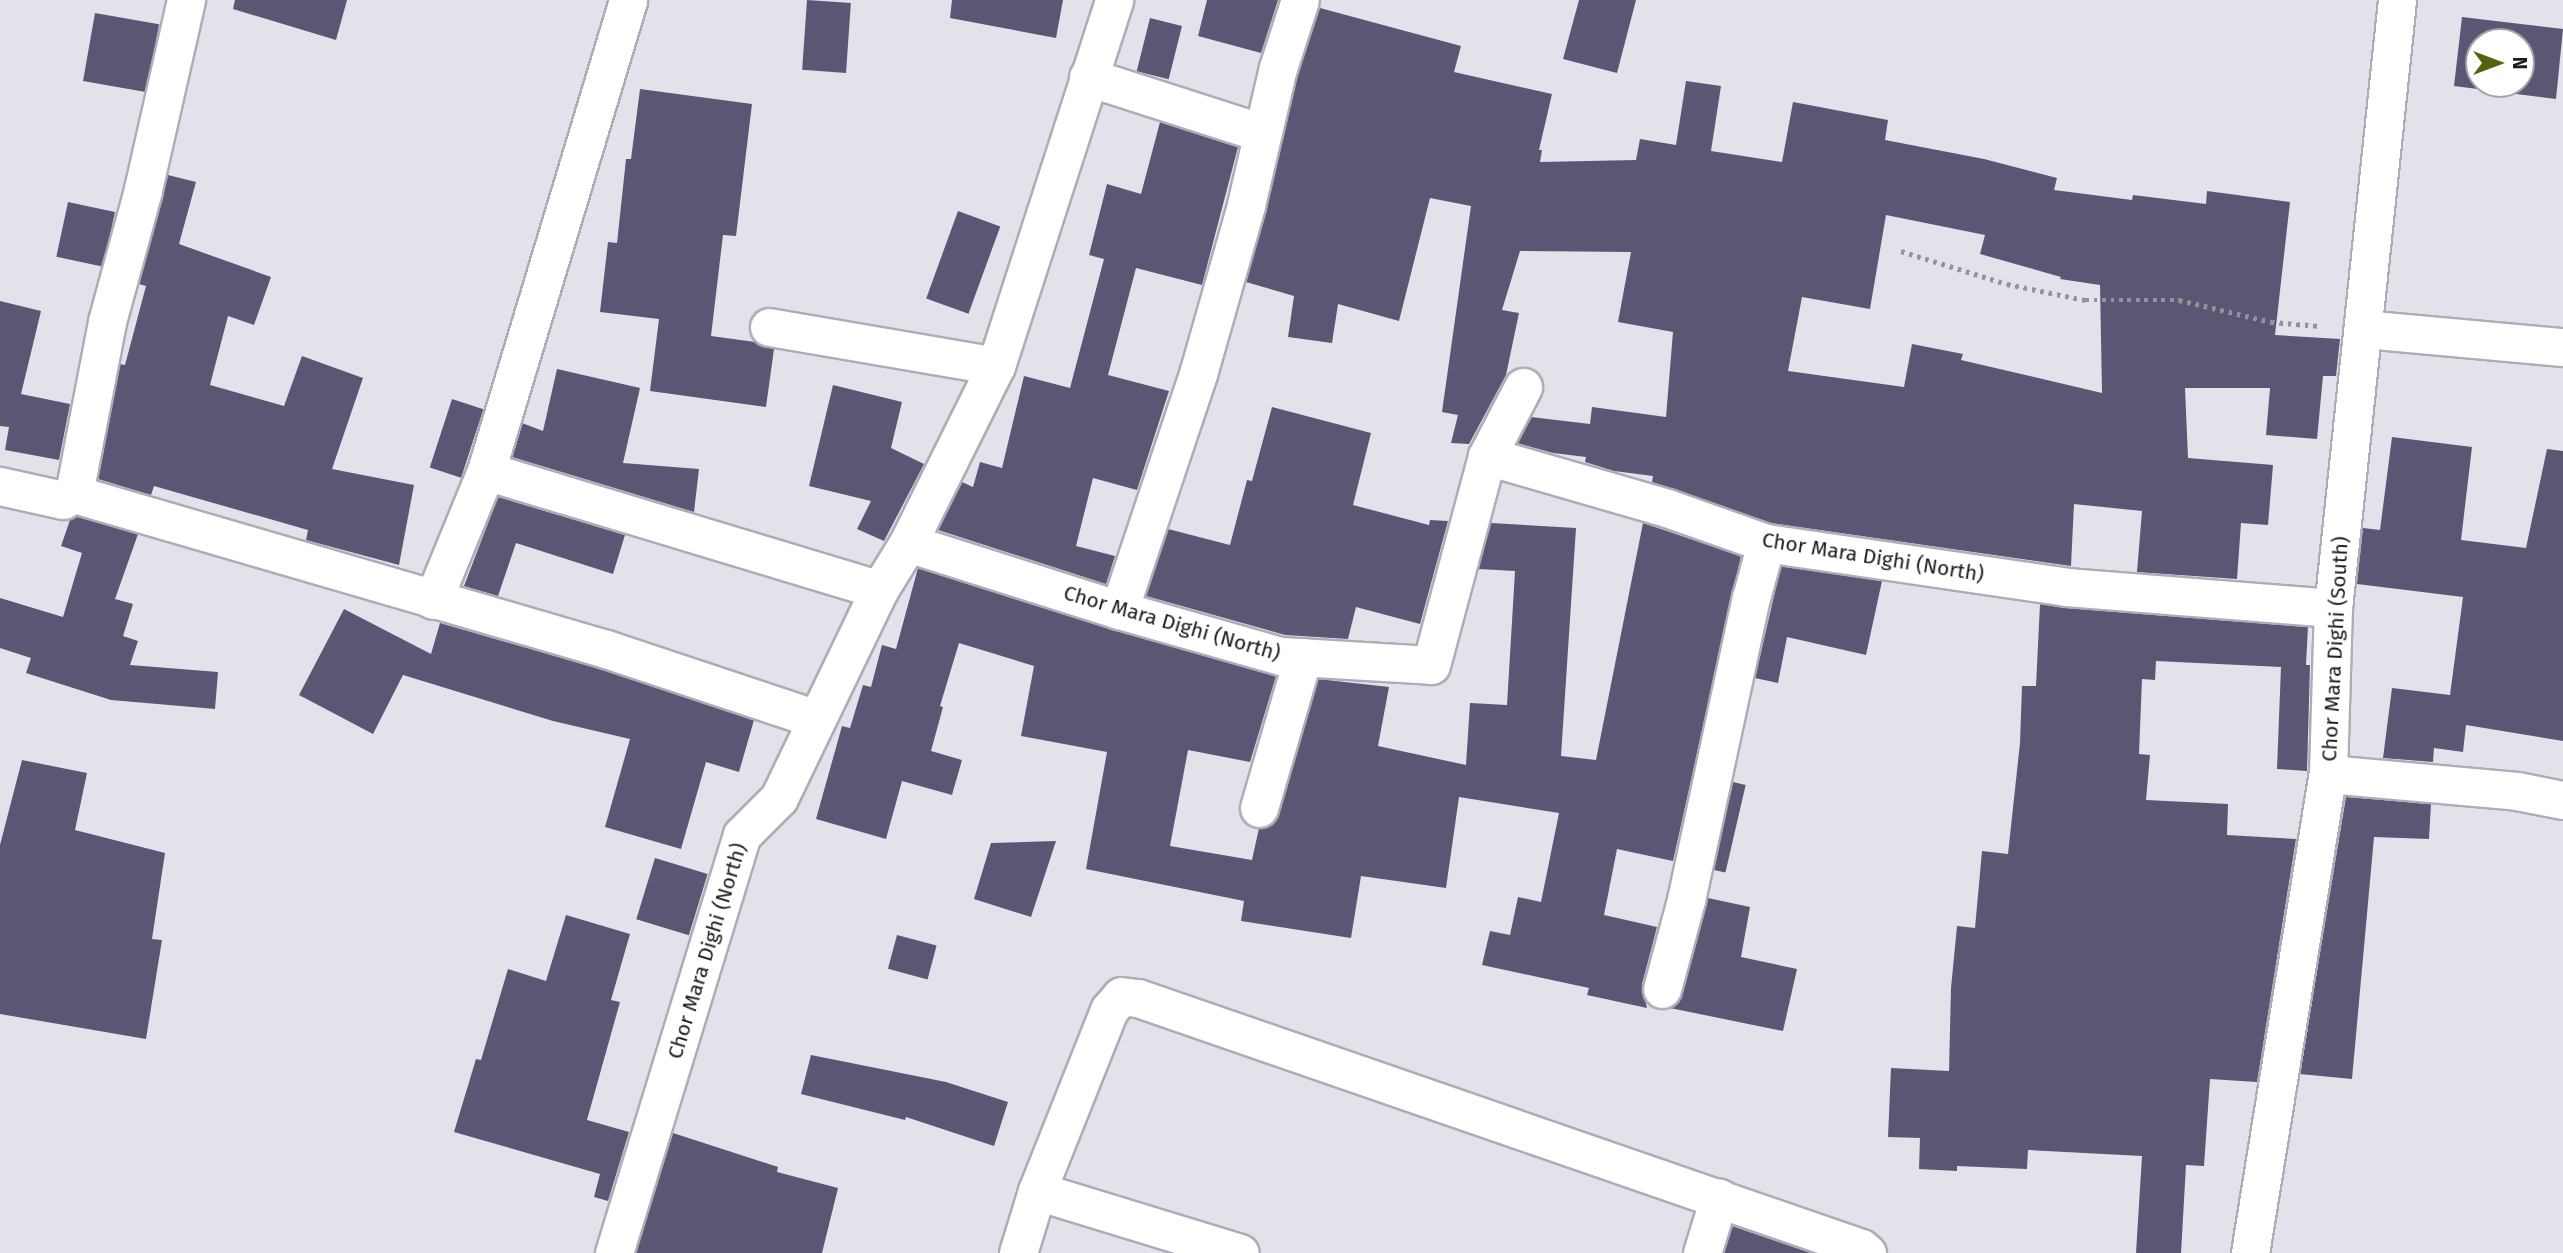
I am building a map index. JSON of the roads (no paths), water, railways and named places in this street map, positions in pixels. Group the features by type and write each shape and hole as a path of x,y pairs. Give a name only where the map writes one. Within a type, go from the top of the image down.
{"street":[{"path":"186,0 144,190 107,322 74,494 606,649 816,719"},
{"path":"433,600 486,471 628,0"},
{"path":"908,543 996,366 1114,0"},
{"name":"Chor Mara Dighi (South)","path":"2250,1253 2328,774 2333,608 2397,0"},
{"path":"1119,610 1198,374 1294,2"},
{"path":"1088,77 1262,133"},
{"path":"769,327 996,366"},
{"path":"2364,329 2563,347"},
{"path":"1487,456 1523,387"},
{"name":"Chor Mara Dighi (North)","path":"614,1253 742,835 779,797 879,590 908,543 1119,610 1281,656 1432,666 1487,456 1667,508 1766,543 2066,587 2333,608"},
{"path":"486,471 879,590"},
{"path":"0,486 63,500"},
{"path":"1662,989 1686,900 1751,598 1766,543"},
{"path":"1259,808 1303,657"},
{"path":"2328,774 2517,792 2563,800"},
{"path":"1018,1253 1037,1191 1110,1010 1121,996 1138,998 1861,1248 1867,1253"},
{"path":"1037,1191 1240,1253"},
{"path":"1703,1253 1718,1198"}]}
